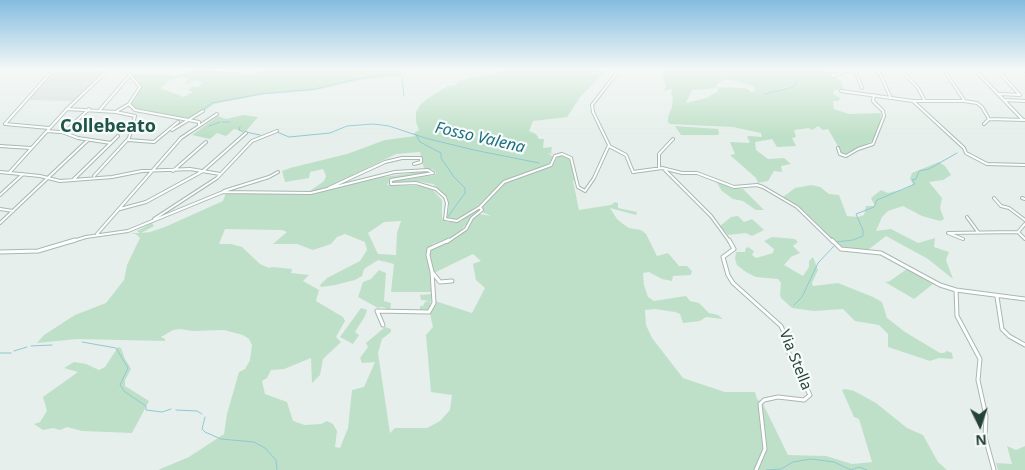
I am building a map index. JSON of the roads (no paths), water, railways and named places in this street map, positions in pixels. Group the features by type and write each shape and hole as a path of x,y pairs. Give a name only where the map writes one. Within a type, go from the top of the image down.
{"street":[{"path":"34,92 5,124 49,128"},
{"path":"9,173 30,148 85,92"},
{"path":"99,110 115,92"},
{"path":"116,112 129,104 137,92"},
{"path":"223,192 289,194 326,190 395,172 428,170 432,173 428,176 392,180 391,184 416,183 436,188 445,197 447,203 445,219 452,221 461,220 480,207 506,180 551,165 555,156 562,154 571,158 578,187 585,191 594,178 607,149 604,131 593,112 592,104 602,92"},
{"path":"849,92 913,101 964,101 980,105 989,119"},
{"path":"889,92 891,97"},
{"path":"920,92 926,101"},
{"path":"958,92 964,101"},
{"path":"999,94 1020,95 1017,92"},
{"path":"999,94 1024,120"},
{"path":"838,148 840,154 846,156 858,149 873,144 880,132 884,116 883,111 873,101 874,95"},
{"path":"1004,100 1025,101"},
{"path":"913,101 964,148 966,153 987,164 1025,165"},
{"path":"129,104 130,108 141,112 192,120 199,124"},
{"path":"67,109 99,110 134,116 141,112"},
{"path":"62,132 71,127 89,109"},
{"path":"172,130 192,120 203,111"},
{"path":"96,236 181,138 199,124 217,114"},
{"path":"96,176 128,140 134,116"},
{"path":"984,124 989,119 1024,120"},
{"path":"128,140 154,142 178,122"},
{"path":"151,221 205,187 252,141 277,131"},
{"path":"47,132 62,132 88,140 111,143"},
{"path":"120,209 146,202 203,171 246,133"},
{"path":"72,181 118,136"},
{"path":"661,168 659,154 673,139"},
{"path":"0,222 88,140"},
{"path":"173,171 206,142"},
{"path":"0,146 30,148"},
{"path":"607,149 618,150 626,155 633,172 661,168 682,173 697,173 734,187 762,187 802,211 841,250 881,253 940,286 997,297 1025,299"},
{"path":"326,190 385,162 402,158 421,158 421,162 414,164"},
{"name":"Via Stella","path":"661,168 671,174 711,216 733,245 734,249 723,257 728,275 733,283 781,326 785,335 787,349 808,388 810,395 804,400 778,397 764,400 760,404 765,449 756,470"},
{"path":"0,172 47,178 60,182 96,176 112,177 138,171 190,169 220,174"},
{"path":"0,252 38,252 96,236 128,231 223,192 269,177 278,172"},
{"path":"0,195 23,174"},
{"path":"994,198 1000,206 1009,208 1025,220"},
{"path":"383,326 377,310 429,312 434,303 432,272 428,255 429,249 448,241 466,229 472,218 482,210 480,207"},
{"path":"0,209 13,211"},
{"path":"967,217 978,232"},
{"path":"1018,232 1025,224"},
{"path":"1020,228 1025,231"},
{"path":"100,231 103,235"},
{"path":"963,239 948,233 1018,232 1025,239"},
{"path":"432,272 440,282 452,281"},
{"path":"956,290 957,316 980,359 978,380 986,416 986,437 994,470"},
{"path":"997,297 1002,329 1009,336 1025,345"}],"waterway":[{"path":"201,111 212,103 283,92"},
{"path":"404,92 404,96"},
{"path":"765,94 774,92"},
{"name":"Fosso Valena","path":"209,126 220,122"},
{"name":"Fosso Valena","path":"222,122 230,122"},
{"name":"Fosso Valena","path":"277,132 289,137 330,133 347,126 373,124 389,126 416,135"},
{"name":"Fosso Valena","path":"240,127 239,130 243,132"},
{"name":"Fosso Valena","path":"246,132 260,135"},
{"name":"Fosso Valena","path":"416,135 474,150 539,163"},
{"name":"Fosso Valena","path":"416,135 420,142 441,153 441,158 454,177 465,188 465,193 447,218"},
{"path":"836,242 853,240 863,236 863,230 856,214 874,207 877,200 915,184 912,180 916,179 919,171 929,169 957,153"},
{"path":"794,305 802,297 818,263 834,246"},
{"path":"82,342 116,348 128,368 120,385 125,392 146,406 146,410 162,412 171,409"},
{"path":"31,346 52,345"},
{"path":"14,351 27,347"},
{"path":"0,353 11,353"},
{"path":"176,410 197,411 202,414"},
{"path":"205,417 202,429 205,432 221,439 254,442 265,448 276,460 277,470"},
{"path":"766,470 781,469 793,462 811,459 834,462 851,470 859,467 867,470"}],"district":[{"name":"Collebeato","path":"108,127"}]}
